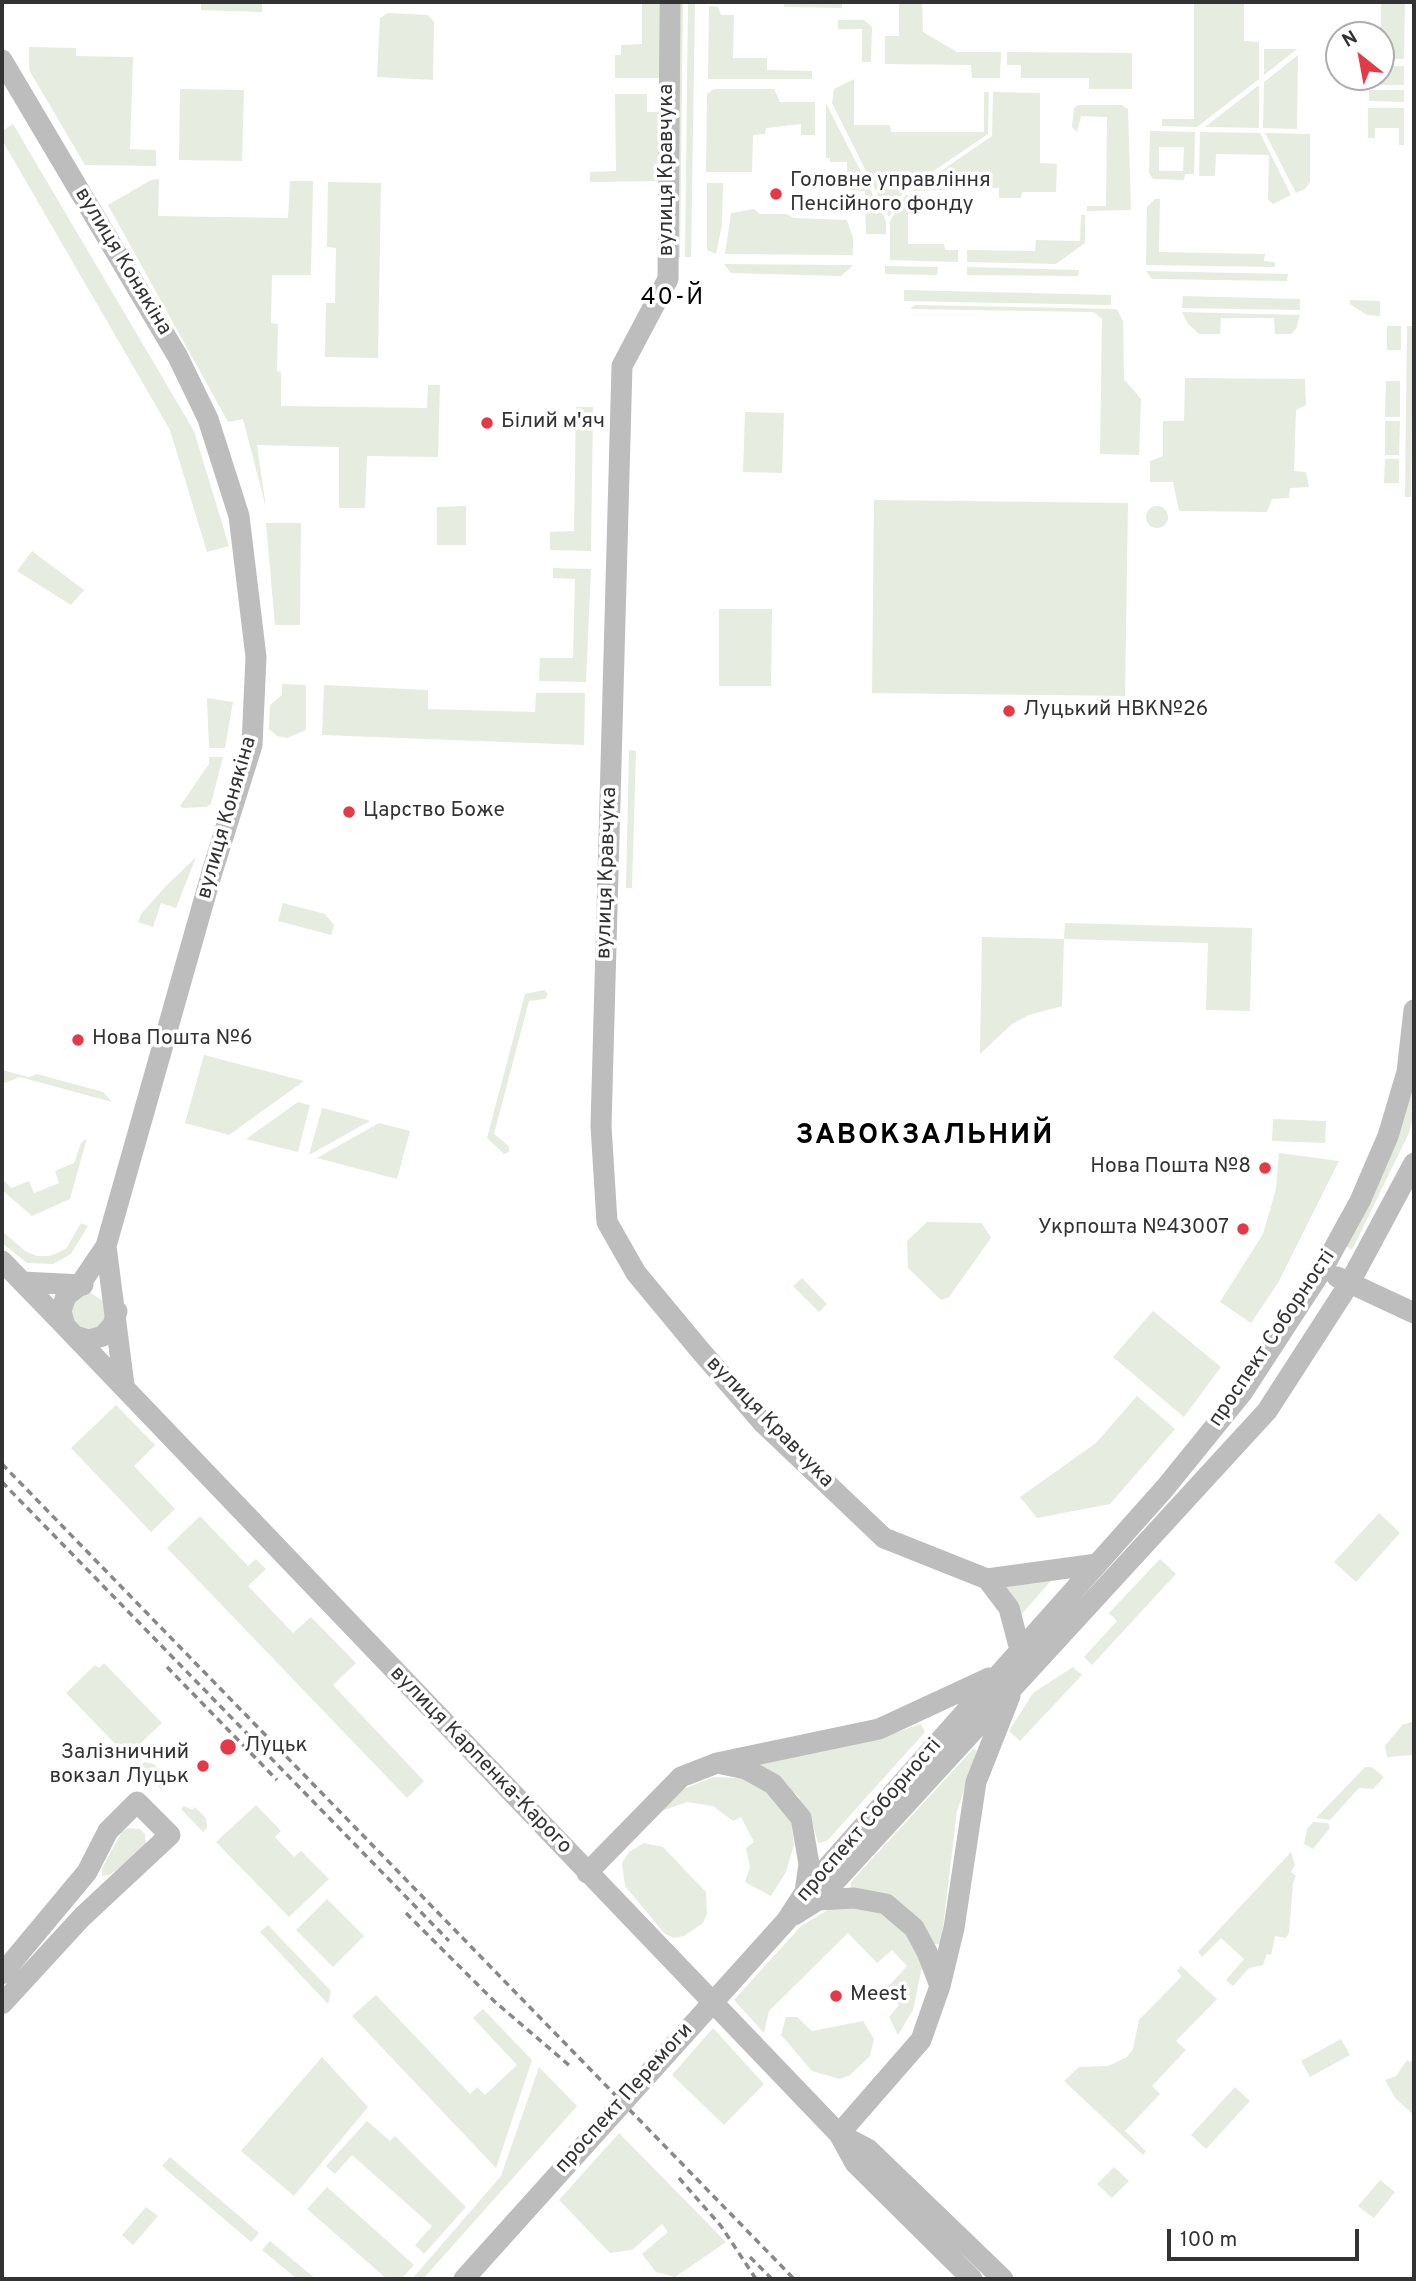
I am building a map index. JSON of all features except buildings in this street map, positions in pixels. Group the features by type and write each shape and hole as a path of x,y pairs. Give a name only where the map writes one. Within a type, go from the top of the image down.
{"main road":[{"name":"вулиця Кравчука","path":"670,2 668,279 622,366 601,1126 607,1222 636,1273 707,1359 764,1424 884,1538 987,1579"},
{"name":"вулиця Конякіна","path":"2,60 178,357 208,419 239,516 250,589 256,657 252,745 212,872 106,1245"},
{"name":"проспект Соборності","path":"1008,1678 1020,1650 1158,1496 1242,1393 1322,1270 1360,1201 1388,1136 1407,1072 1414,1010"},
{"name":"проспект Соборності","path":"787,1920 812,1896 1008,1678 1176,1511 1267,1411 1349,1284 1414,1163"},
{"path":"2,1261 22,1282 79,1286 92,1284 104,1289 115,1304 113,1325 103,1336 89,1340 70,1331 61,1311 66,1296 79,1286 106,1245"},
{"path":"106,1245 124,1385"},
{"path":"1322,1270 1414,1313"},
{"name":"вулиця Карпенка-Карого","path":"22,1282 124,1385 839,2134 855,2163 972,2279"},
{"path":"1158,1496 1176,1511"},
{"path":"1020,1650 1009,1608 987,1579 1097,1564"},
{"path":"587,1873 681,1777 717,1763 879,1729 1008,1678"},
{"path":"839,2134 921,2040 940,1986 954,1928 976,1782 1008,1678"},
{"path":"717,1763 746,1769 773,1784 795,1810 807,1839 812,1896 854,1898 886,1904 914,1927 940,1986"},
{"path":"2,1974 87,1872 108,1831 137,1802 170,1835 82,1917 2,2004"},
{"name":"проспект Перемоги","path":"464,2279 787,1920"},
{"name":"вулиця Карпенка-Карого","path":"839,2134 868,2149 1003,2279"}],"shaded area":[{"path":"201,2 262,2 262,12 201,10"},
{"path":"642,2 659,2 659,78 615,78 615,55 621,55 621,45 642,44"},
{"path":"676,2 683,2 680,257 674,257"},
{"path":"688,2 695,2 691,257 685,257"},
{"path":"784,2 842,2 842,8 784,7"},
{"path":"899,2 922,2 923,32 957,52 1001,52 1000,78 972,78 971,65 885,64 885,36 899,36"},
{"path":"1194,2 1259,2 1244,3 1244,41 1259,42 1259,79 1197,127 1162,126 1162,119 1194,119"},
{"path":"1381,2 1405,2 1404,59 1395,59 1395,21 1381,21"},
{"path":"709,6 718,7 721,15 734,15 733,58 767,58 767,70 812,71 812,79 708,79"},
{"path":"388,13 428,15 434,22 433,80 377,77 380,18"},
{"path":"838,20 864,20 872,27 871,62 862,62 862,29 838,29"},
{"path":"29,47 76,48 76,56 133,57 130,149 156,150 156,166 85,165 29,70"},
{"path":"1264,49 1297,49 1264,75"},
{"path":"1007,52 1132,53 1132,89 1089,89 1089,78 1021,78 1021,65 1007,65"},
{"path":"1298,55 1297,129 1263,128 1264,82"},
{"path":"1395,66 1404,66 1404,85 1395,85"},
{"path":"854,79 854,125 890,125 891,132 984,132 984,92 989,92 988,134 904,191 889,217 832,103 834,89"},
{"path":"1259,85 1259,128 1205,127"},
{"path":"180,89 244,90 242,161 179,160"},
{"path":"714,89 774,89 780,102 815,102 815,135 801,135 801,124 766,128 765,134 753,135 752,172 706,172 707,94"},
{"path":"1404,90 1404,102 1369,101 1369,91"},
{"path":"993,92 1040,93 1040,163 1057,164 1056,192 1022,192 1021,198 999,198 999,188 912,191 992,136"},
{"path":"615,94 647,94 647,112 659,112 660,181 590,182 590,172 616,171"},
{"path":"826,103 886,221 886,234 866,234 865,191 847,190 847,162 830,162 830,158 826,158"},
{"path":"1078,105 1122,105 1128,109 1131,210 1087,211 1087,206 1106,206 1107,117 1081,116 1077,132 1072,127 1074,108"},
{"path":"1368,108 1404,108 1404,145 1399,145 1399,128 1375,128 1375,138 1368,138"},
{"path":"13,124 194,431 229,546 207,552 170,430 2,140 2,131"},
{"path":"1150,131 1195,132 1194,174 1185,174 1184,180 1153,179 1149,173","holes":["1159,147 1184,147 1183,171 1159,171"]},
{"path":"1200,132 1260,133 1291,195 1273,204 1268,200 1269,155 1216,154 1215,176 1199,176"},
{"path":"1265,133 1310,134 1310,182 1305,189 1296,193"},
{"path":"159,179 158,216 288,218 290,181 313,181 311,275 272,275 271,323 278,324 277,371 281,372 281,406 427,408 428,385 440,385 438,457 367,456 365,508 339,508 339,447 257,445 266,508 243,419 228,422 108,205 151,180"},
{"path":"328,182 381,183 378,358 325,357 326,303 335,303 336,248 327,247"},
{"path":"707,183 723,183 722,224 716,254 707,250"},
{"path":"906,195 908,244 944,244 945,250 958,250 958,262 890,260 890,221"},
{"path":"1155,199 1160,199 1159,252 1265,254 1264,261 1275,262 1275,267 1146,265 1147,207"},
{"path":"754,209 760,214 847,220 853,238 853,255 725,254 731,213"},
{"path":"1081,215 1085,215 1085,243 1056,264 967,262 967,250 1035,251 1036,240 1080,241"},
{"path":"724,264 853,265 841,276 731,273"},
{"path":"885,266 938,267 937,275 885,274"},
{"path":"967,267 1079,270 1078,276 967,275"},
{"path":"1146,271 1288,274 1287,281 1152,279"},
{"path":"904,290 1111,295 1111,305 904,301"},
{"path":"1183,296 1300,299 1300,310 1182,308"},
{"path":"1350,300 1380,301 1380,316 1367,315 1350,304"},
{"path":"915,305 1117,309 1123,321 1124,379 1141,399 1139,455 1100,454 1102,319 1094,312 910,309"},
{"path":"1182,312 1300,315 1296,329 1291,334 1275,334 1274,318 1221,318 1220,334 1199,334 1188,324"},
{"path":"1387,326 1401,326 1401,350 1387,350"},
{"path":"1407,326 1413,326 1411,497 1405,497"},
{"path":"1185,378 1305,379 1306,405 1296,410 1294,471 1306,472 1309,487 1290,488 1289,498 1272,499 1267,512 1179,511 1173,482 1150,482 1150,461 1163,456 1163,421 1184,421"},
{"path":"1386,381 1400,381 1400,417 1385,417"},
{"path":"576,407 593,407 591,551 550,550 550,532 574,531"},
{"path":"745,412 784,413 782,473 743,472"},
{"path":"1385,421 1400,421 1399,455 1385,455"},
{"path":"1385,459 1399,459 1399,483 1384,483"},
{"path":"874,500 1128,503 1125,696 872,693"},
{"path":"466,506 466,545 437,545 437,507"},
{"path":"1157,506 1167,513 1168,517 1161,527 1157,528 1147,521 1146,517 1153,507"},
{"path":"266,523 301,523 300,625 275,625"},
{"path":"32,551 84,590 71,605 17,571"},
{"path":"553,568 591,569 586,682 539,681 540,658 573,658 575,579 553,578"},
{"path":"719,609 772,609 771,686 719,686"},
{"path":"282,684 306,685 306,730 287,738 277,736 269,729 270,705 282,695"},
{"path":"324,685 428,690 428,709 535,712 536,693 585,693 584,745 322,735"},
{"path":"207,698 233,702 225,748 209,748"},
{"path":"629,750 636,751 632,888 626,888"},
{"path":"209,757 223,757 211,804 206,807 183,808 180,806 209,764"},
{"path":"196,857 176,908 161,903 153,927 138,922 141,914"},
{"path":"283,903 325,914 334,925 331,935 278,921"},
{"path":"1065,923 1252,928 1250,1011 1206,1010 1208,943 1064,939"},
{"path":"982,937 1064,939 1062,1006 1029,1015 1012,1024 980,1054"},
{"path":"544,990 548,994 545,999 529,1001 494,1134 509,1146 509,1152 504,1154 487,1138 525,994"},
{"path":"204,1055 304,1081 229,1135 185,1123"},
{"path":"2,1070 29,1077 37,1074 103,1092 112,1102 20,1077 2,1084"},
{"path":"1414,1079 1414,1113 1409,1133 1352,1250 1345,1245"},
{"path":"298,1102 310,1105 298,1152 246,1139"},
{"path":"322,1108 350,1115 370,1121 309,1155"},
{"path":"1273,1119 1326,1121 1325,1143 1272,1141"},
{"path":"379,1123 410,1131 397,1179 317,1158"},
{"path":"87,1138 70,1199 32,1216 2,1190 2,1178 11,1188 29,1181 34,1193 59,1183 55,1171 74,1163 81,1143"},
{"path":"1279,1153 1339,1161 1278,1283 1251,1323 1220,1302 1263,1234 1276,1189"},
{"path":"927,1222 982,1223 991,1238 949,1297 941,1300 908,1268 907,1241"},
{"path":"81,1223 88,1226 71,1254 53,1264 27,1263 2,1243 2,1231 25,1251 37,1256 50,1256 66,1249"},
{"path":"802,1278 827,1304 819,1312 793,1286"},
{"path":"91,1293 106,1303 108,1315 99,1330 76,1328 70,1305 84,1294"},
{"path":"1153,1311 1221,1367 1184,1417 1113,1357"},
{"path":"1137,1396 1175,1429 1110,1504 1037,1518 1020,1497 1096,1443"},
{"path":"116,1405 155,1445 134,1466 175,1509 151,1532 71,1448"},
{"path":"1379,1513 1400,1533 1356,1582 1334,1562"},
{"path":"200,1516 248,1566 256,1559 266,1569 248,1586 293,1633 311,1617 356,1663 333,1685 424,1781 407,1798 167,1548"},
{"path":"1160,1559 1176,1574 1092,1665 1084,1657 1117,1621 1109,1613"},
{"path":"1055,1576 1021,1615 1001,1585"},
{"path":"104,1663 162,1723 127,1756 66,1693 95,1665 99,1668"},
{"path":"1073,1667 1082,1675 1020,1741 1009,1731 1033,1693"},
{"path":"1414,1721 1414,1755 1387,1757 1385,1746 1402,1725"},
{"path":"921,1724 925,1732 827,1841 818,1843 810,1815 797,1795 757,1765 885,1736"},
{"path":"974,1748 977,1751 957,1811 941,1944 931,1944 851,1891 851,1882"},
{"path":"144,1762 154,1764 164,1775 161,1778 165,1786 162,1790 140,1766"},
{"path":"1365,1767 1372,1767 1384,1777 1373,1789 1359,1788 1330,1820 1316,1818"},
{"path":"714,1777 741,1778 758,1786 771,1795 791,1821 794,1845 786,1872 771,1896 745,1882 750,1867 746,1848 754,1842 741,1817 733,1821 713,1806 687,1802 662,1811 673,1793"},
{"path":"256,1805 281,1831 275,1837 294,1857 301,1851 329,1879 289,1917 216,1842"},
{"path":"184,1806 192,1810 195,1807 206,1818 207,1828 203,1832 181,1809"},
{"path":"1313,1822 1328,1823 1330,1828 1313,1849 1304,1844 1307,1829"},
{"path":"128,1828 140,1829 145,1834 146,1846 142,1853 109,1875 102,1876 102,1868 122,1832"},
{"path":"644,1843 663,1847 706,1892 707,1913 703,1923 684,1936 674,1938 665,1934 625,1886 622,1863 629,1852"},
{"path":"1291,1852 1295,1865 1291,1872 1296,1876 1293,1883 1289,1933 1286,1938 1275,1936 1271,1955 1267,1954 1263,1965 1249,1968 1233,1986 1226,1980 1244,1959 1221,1938 1202,1957 1198,1952"},
{"path":"327,1899 364,1936 333,1967 296,1930"},
{"path":"862,1905 891,1916 911,1936 922,1967 913,2010 898,2035 889,2017 899,2005 885,1990 907,1966 892,1950 877,1963 848,1933 769,2011 764,2033 734,2000 801,1926 831,1908"},
{"path":"268,1925 331,1991 328,2004 260,1932"},
{"path":"1181,1966 1217,1999 1176,2041 1186,2050 1152,2086 1160,2094 1125,2131 1146,2151 1143,2155 1064,2081 1079,2067 1108,2066 1127,2057 1133,2049 1139,2020 1182,1976 1177,1971"},
{"path":"376,1995 470,2094 477,2087 485,2095 517,2065 473,2018 483,2009 532,2060 496,2168 352,2016"},
{"path":"786,2017 797,2017 812,2031 863,2021 874,2039 870,2056 850,2075 840,2079 812,2071 781,2035"},
{"path":"713,2028 764,2084 724,2125 672,2075"},
{"path":"1341,2039 1350,2055 1310,2077 1301,2061"},
{"path":"322,2057 368,2107 294,2196 241,2151"},
{"path":"1414,2057 1414,2115 1395,2098 1385,2080 1396,2076 1407,2060 1410,2062"},
{"path":"539,2067 577,2106 423,2279 412,2279 501,2176"},
{"path":"1235,2087 1250,2101 1206,2149 1191,2135"},
{"path":"367,2121 390,2141 395,2136 466,2207 424,2254 415,2245 432,2226 352,2155 335,2174 326,2166"},
{"path":"619,2133 726,2242 675,2277 656,2272 642,2254 668,2232 662,2224 632,2250 610,2253 559,2200"},
{"path":"170,2157 259,2233 251,2242 162,2166"},
{"path":"1114,2167 1129,2181 1112,2198 1097,2184"},
{"path":"1380,2180 1395,2192 1374,2218 1358,2206"},
{"path":"327,2187 414,2265 401,2279 387,2279 307,2209"},
{"path":"146,2207 158,2216 133,2245 122,2235"},
{"path":"270,2241 316,2279 297,2279 262,2250"}],"railway":[{"path":"2,1464 794,2279"},
{"path":"2,1482 449,1941"},
{"path":"167,1667 277,1780"},
{"path":"406,1913 494,2001 570,2066"},
{"path":"679,2178 721,2226 756,2279"},
{"path":"750,2257 772,2279"}],"place":[{"name":"Головне управління Пенсійного фонду","path":"776,194"},
{"name":"Білий м'яч","path":"487,423"},
{"name":"Луцький НВК№26","path":"1009,711"},
{"name":"Царство Боже","path":"349,812"},
{"name":"Нова Пошта №6","path":"78,1040"},
{"name":"Нова Пошта №8","path":"1265,1168"},
{"name":"Укрпошта №43007","path":"1243,1229"},
{"name":"Луцьк","path":"228,1747"},
{"name":"Залізничний вокзал Луцьк","path":"203,1766"},
{"name":"Meest","path":"836,1996"}],"district":[{"name":"40-Й","path":"673,299"},
{"name":"ЗАВОКЗАЛЬНИЙ","path":"925,1137"}]}
